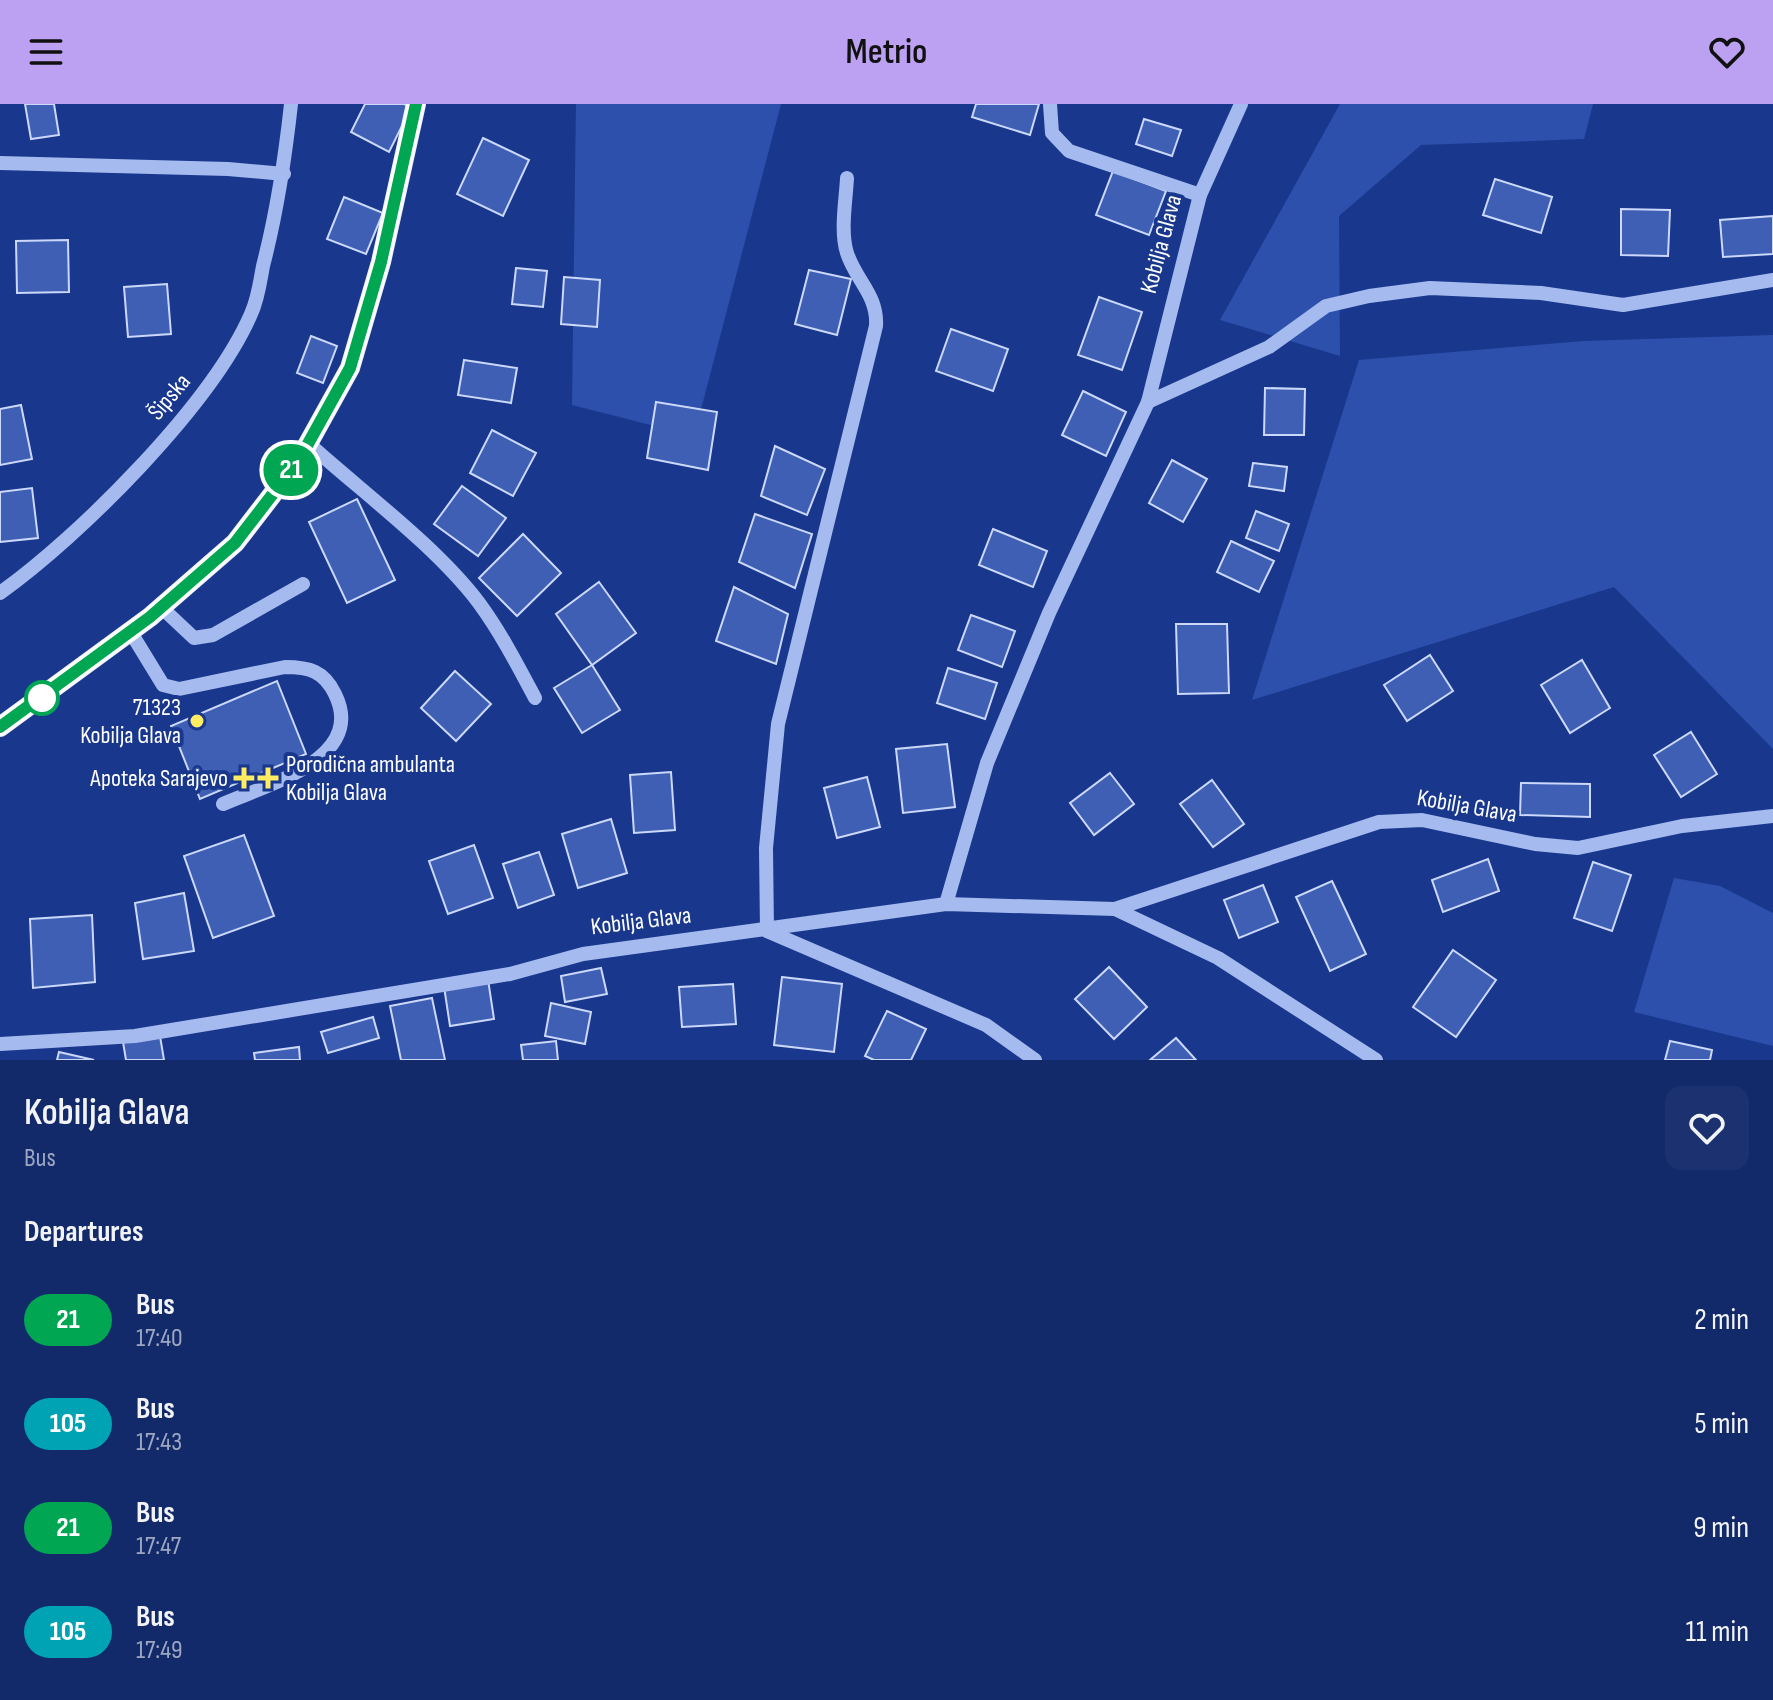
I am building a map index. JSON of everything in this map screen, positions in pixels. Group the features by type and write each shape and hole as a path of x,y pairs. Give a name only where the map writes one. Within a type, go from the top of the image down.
{"main road":[{"path":"0,727 161,607 235,543 308,443 350,368 381,262 416,104"}],"street":[{"name":"Šipska","path":"0,593 32,570 104,502 227,362 253,311 284,174 291,104"},
{"path":"1050,104 1052,133 1069,151 1200,195"},
{"name":"Kobilja Glava","path":"946,904 987,763 1049,613 1148,402 1200,195 1241,104"},
{"path":"0,163 228,169 284,174"},
{"path":"847,178 845,249 853,270 874,300 876,326 778,724 766,848 767,931 986,1025 1035,1060"},
{"path":"1148,402 1269,347 1326,306 1369,296 1430,288 1541,293 1623,305 1773,280"},
{"path":"308,443 445,566 478,602 505,642 535,698"},
{"path":"161,607 194,638 213,635 303,584"},
{"path":"130,631 163,685 193,689 285,667 302,667 321,673 333,690 341,707 342,724 318,763 223,804"},
{"name":"Kobilja Glava","path":"0,1044 135,1036 510,974 583,954 946,904 1115,909 1379,822 1422,820 1535,844 1578,848 1682,826 1773,816"},
{"name":"Kobilja Glava","path":"1115,909 1218,958 1376,1060"}],"shaded area":[{"path":"576,104 781,104 694,436 572,405"},
{"path":"1340,104 1593,104 1584,139 1421,145 1339,216 1340,356 1220,320"},
{"path":"1773,335 1773,749 1614,587 1252,700 1359,360 1583,341"},
{"path":"1674,878 1720,886 1773,913 1773,1046 1634,1012"}],"building":[{"path":"25,104 54,104 59,135 31,139"},
{"path":"365,104 404,104 411,108 389,152 351,132"},
{"path":"976,104 1039,104 1030,135 972,117"},
{"path":"1144,119 1181,130 1172,156 1136,144"},
{"path":"483,138 529,160 503,216 457,194"},
{"path":"1113,171 1166,191 1149,235 1096,215"},
{"path":"1495,179 1552,197 1541,233 1483,215"},
{"path":"344,197 383,213 366,254 327,239"},
{"path":"1621,209 1670,210 1668,256 1621,255"},
{"path":"1773,216 1773,254 1723,257 1720,220"},
{"path":"68,240 69,292 17,293 16,241"},
{"path":"516,268 547,271 543,307 512,304"},
{"path":"809,270 851,279 837,335 795,324"},
{"path":"564,277 600,280 597,327 561,324"},
{"path":"167,284 171,334 128,337 124,287"},
{"path":"1099,297 1142,312 1122,370 1078,355"},
{"path":"951,329 1008,349 993,391 936,371"},
{"path":"311,336 337,346 323,383 297,373"},
{"path":"464,360 517,368 511,403 458,395"},
{"path":"1265,388 1305,389 1304,435 1264,435"},
{"path":"1083,391 1126,412 1106,456 1062,435"},
{"path":"656,402 717,412 708,470 647,458"},
{"path":"21,405 32,459 0,465 0,409"},
{"path":"492,430 536,453 513,496 470,473"},
{"path":"775,446 825,469 807,515 761,496"},
{"path":"1172,460 1207,479 1183,522 1149,503"},
{"path":"1253,463 1287,467 1284,491 1249,486"},
{"path":"462,486 506,518 478,556 434,524"},
{"path":"32,488 38,538 0,542 0,492"},
{"path":"357,499 395,580 347,603 309,522"},
{"path":"1256,511 1289,524 1279,551 1246,538"},
{"path":"755,514 812,534 795,588 739,562"},
{"path":"993,529 1047,551 1033,587 979,565"},
{"path":"523,534 561,573 517,616 479,578"},
{"path":"1231,541 1274,561 1259,592 1217,572"},
{"path":"599,582 636,633 592,665 556,614"},
{"path":"734,587 788,614 776,664 716,641"},
{"path":"971,615 1015,631 1002,667 958,650"},
{"path":"1176,624 1227,624 1229,693 1178,694"},
{"path":"1430,655 1453,691 1407,721 1384,685"},
{"path":"1582,660 1610,708 1570,733 1541,685"},
{"path":"592,665 620,710 582,733 554,688"},
{"path":"948,668 997,683 985,719 937,703"},
{"path":"455,671 491,704 456,741 421,708"},
{"path":"277,681 306,754 200,799 171,726"},
{"path":"1691,732 1717,774 1681,797 1654,755"},
{"path":"947,744 955,807 903,813 896,749"},
{"path":"671,772 675,830 634,833 630,775"},
{"path":"1110,773 1134,804 1094,835 1070,803"},
{"path":"867,777 880,827 837,838 824,788"},
{"path":"1212,780 1244,824 1213,847 1180,804"},
{"path":"1521,783 1590,784 1590,817 1520,815"},
{"path":"611,819 627,873 578,888 562,834"},
{"path":"244,835 274,916 213,938 184,856"},
{"path":"474,845 493,898 448,914 429,861"},
{"path":"539,852 554,895 518,908 503,864"},
{"path":"1488,859 1499,891 1443,912 1432,880"},
{"path":"1593,862 1631,875 1612,931 1574,918"},
{"path":"1332,881 1366,954 1330,971 1296,897"},
{"path":"1263,885 1278,922 1239,938 1224,900"},
{"path":"184,893 194,951 143,959 135,903"},
{"path":"92,915 95,982 33,988 30,919"},
{"path":"1453,950 1496,980 1456,1037 1413,1007"},
{"path":"1109,967 1147,1007 1114,1039 1075,999"},
{"path":"601,968 607,994 565,1002 561,976"},
{"path":"487,973 494,1019 450,1026 443,980"},
{"path":"782,977 842,984 834,1052 774,1045"},
{"path":"733,984 736,1024 682,1027 679,987"},
{"path":"432,998 445,1060 401,1060 390,1006"},
{"path":"551,1003 591,1012 585,1044 545,1036"},
{"path":"887,1011 926,1029 911,1060 874,1060 865,1056"},
{"path":"373,1017 379,1038 328,1053 321,1032"},
{"path":"160,1036 164,1060 126,1060 123,1042"},
{"path":"1176,1038 1196,1060 1150,1060"},
{"path":"556,1041 558,1060 523,1060 521,1045"},
{"path":"1670,1041 1712,1050 1710,1060 1665,1060"},
{"path":"299,1047 300,1060 255,1060 254,1053"},
{"path":"59,1052 94,1060 57,1060"}],"bus line":[{"name":"21","path":"0,727 150,617 235,543 299,460 350,368 381,262 416,104"}],"place":[{"name":"71323 Kobilja Glava","path":"197,721"},
{"name":"Apoteka Sarajevo","path":"244,778"},
{"name":"Porodična ambulanta Kobilja Glava","path":"268,778"}]}
